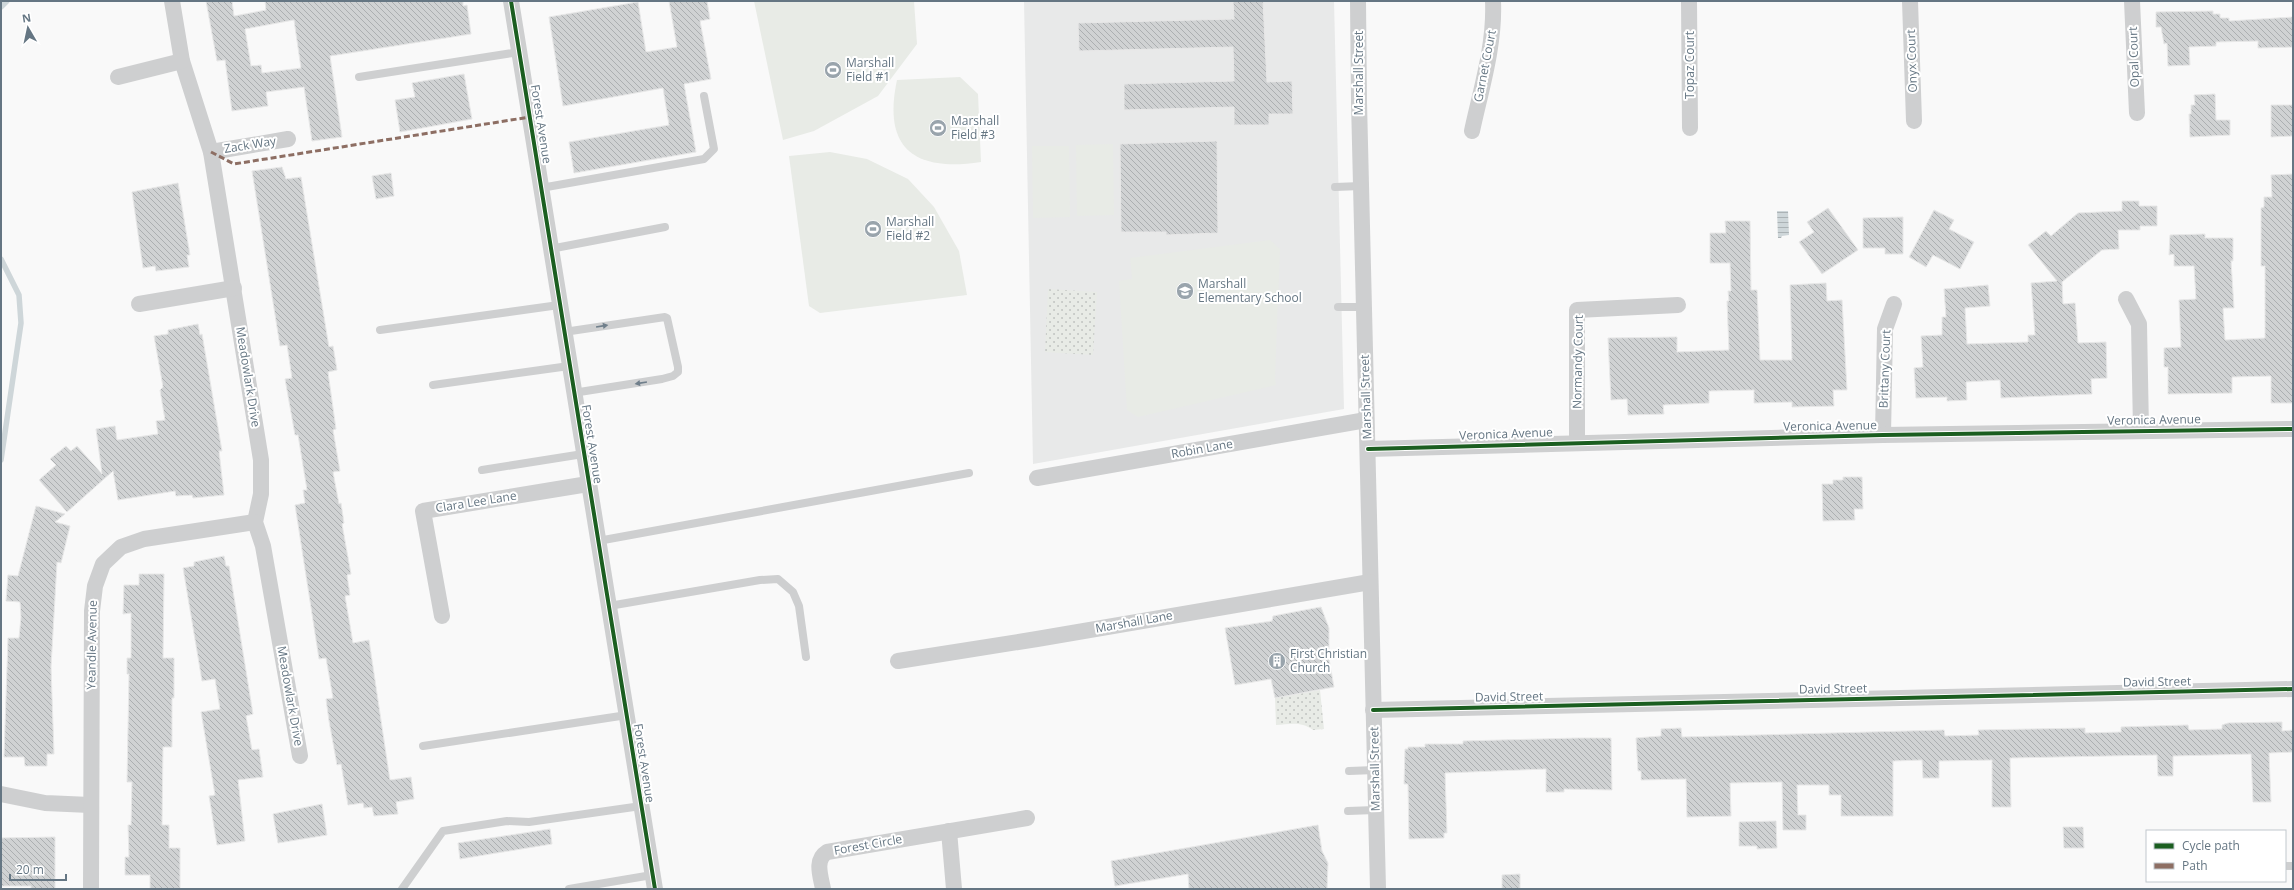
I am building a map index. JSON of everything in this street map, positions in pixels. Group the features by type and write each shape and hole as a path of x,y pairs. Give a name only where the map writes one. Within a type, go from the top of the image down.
{"street":[{"name":"Meadowlark Drive","path":"172,1 182,61 212,152 261,460 261,494 255,522 263,546 300,756"},
{"name":"Forest Avenue","path":"511,1 653,882"},
{"name":"Marshall Street","path":"1358,1 1366,420 1368,449 1378,889"},
{"name":"Garnet Court","path":"1472,131 1490,45 1494,19 1493,1"},
{"name":"Topaz Court","path":"1689,1 1690,128"},
{"name":"Onyx Court","path":"1910,1 1914,121"},
{"name":"Opal Court","path":"2132,1 2136,113"},
{"path":"118,77 182,61"},
{"name":"Zack Way","path":"212,152 288,139"},
{"path":"139,304 234,288"},
{"path":"2126,299 2139,324 2141,430"},
{"name":"Brittany Court","path":"1883,435 1885,329 1894,304"},
{"name":"Normandy Court","path":"1577,442 1577,310 1678,305"},
{"name":"Robin Lane","path":"1038,478 1366,420"},
{"name":"Veronica Avenue","path":"1368,449 1577,442 1883,435 2141,430 2293,429"},
{"name":"Clara Lee Lane","path":"442,616 424,511 588,484"},
{"name":"Yeandle Avenue","path":"91,889 90,805 92,611 95,586 103,564 121,547 144,539 255,522"},
{"name":"Marshall Lane","path":"898,661 1038,640 1370,582"},
{"name":"David Street","path":"1373,710 2293,689"},
{"path":"1,794 46,803 90,805"},
{"name":"Forest Circle","path":"823,889 819,865 821,857 827,852 1027,818"},
{"path":"949,831 954,889"}],"lane":[{"path":"359,77 519,52"},
{"path":"541,188 704,159 714,149 704,96"},
{"path":"1335,187 1361,186"},
{"path":"550,249 665,227"},
{"path":"380,330 559,305"},
{"path":"1338,307 1364,307"},
{"path":"564,332 656,317 667,318 678,372 673,376 662,379 573,393"},
{"path":"433,386 569,366"},
{"path":"482,470 583,454"},
{"path":"598,541 969,473"},
{"path":"609,606 760,580 778,579 793,592 799,606 806,657"},
{"path":"423,746 627,715"},
{"path":"1349,771 1375,770"},
{"path":"402,889 443,831 507,821 529,822 641,806"},
{"path":"1348,811 1376,810"},
{"path":"569,889 653,882"}],"shaded area":[{"name":"Marshall Field #1","path":"754,1 914,1 917,44 878,96 814,131 783,140"},
{"name":"Marshall Elementary School","path":"1024,1 1334,1 1344,409 1033,464"},
{"name":"Marshall Field #3","path":"960,77 978,94 981,162 958,164 938,163 922,159 909,151 900,139 895,124 894,104 897,80"},
{"path":"1113,144 1114,215 1077,216 1076,145"},
{"path":"1032,146 1069,146 1070,217 1033,218"},
{"name":"Marshall Field #2","path":"830,152 867,159 908,179 934,207 959,251 967,295 820,313 809,306 789,156"},
{"path":"1777,211 1788,211 1789,235 1782,236 1781,238 1778,238"},
{"path":"1270,240 1280,249 1275,378 1276,385 1138,417 1127,410 1119,281 1132,279 1130,258"},
{"path":"1048,289 1097,292 1093,355 1045,352"},
{"path":"1320,690 1324,729 1313,730 1300,724 1276,725 1275,698"}],"building":[{"path":"206,1 232,1 234,16 266,10 265,1 463,1 463,6 467,5 471,34 330,56 342,137 312,141 304,87 266,92 268,106 232,111 225,60 217,61","holes":["294,20 301,68 262,73 261,65 251,66 245,29"]},
{"path":"669,1 707,1 710,19 700,21 711,79 684,84 696,152 574,173 569,142 669,125 663,88 563,106 549,17 638,2 646,52 677,47"},
{"path":"1233,1 1263,1 1267,82 1292,81 1293,114 1269,114 1269,125 1234,125 1234,107 1124,110 1124,84 1234,81 1233,47 1079,51 1078,23 1234,19"},
{"path":"2213,11 2213,14 2220,14 2220,18 2229,18 2229,21 2293,17 2293,47 2258,48 2258,41 2216,42 2216,46 2189,47 2190,65 2168,66 2167,43 2164,44 2161,27 2156,27 2156,12"},
{"path":"464,74 472,119 400,132 395,100 415,97 412,83"},
{"path":"2215,94 2216,120 2230,120 2230,135 2190,137 2189,114 2191,114 2191,105 2195,105 2194,95"},
{"path":"2271,105 2293,105 2293,136 2271,137"},
{"path":"1217,141 1218,233 1166,235 1166,232 1121,232 1120,144"},
{"path":"282,167 286,179 301,177 329,347 333,346 337,370 328,372 336,429 333,430 340,471 333,472 339,504 341,503 344,523 342,524 351,574 347,575 350,595 345,596 353,643 369,640 390,780 411,777 414,799 396,802 398,814 374,816 372,807 364,808 363,803 348,805 341,764 337,765 329,721 326,699 333,698 326,658 319,659 295,505 305,503 303,490 307,490 298,435 295,435 285,379 292,378 287,345 280,346 252,171"},
{"path":"391,173 394,196 376,199 372,176"},
{"path":"2293,174 2293,403 2271,403 2271,376 2232,377 2232,393 2168,394 2168,367 2164,367 2164,348 2181,347 2179,300 2196,299 2194,266 2174,266 2174,254 2169,255 2170,235 2205,234 2205,238 2233,238 2233,261 2231,261 2234,308 2223,308 2225,340 2265,338 2265,266 2261,266 2261,208 2264,207 2264,197 2272,197 2271,175"},
{"path":"178,183 190,255 187,255 189,267 156,271 155,266 143,268 132,192"},
{"path":"2122,201 2139,201 2139,206 2157,206 2157,226 2140,226 2140,230 2118,230 2119,249 2102,250 2062,282 2063,304 2075,303 2078,343 2106,342 2107,378 2091,379 2092,394 2001,398 2000,380 1966,382 1967,400 1947,401 1947,397 1916,398 1914,368 1923,367 1921,336 1942,335 1942,317 1946,317 1944,289 1988,285 1990,306 1965,308 1967,344 2028,342 2028,335 2035,335 2031,283 2057,281 2028,245 2046,231 2051,236 2078,213 2122,211"},
{"path":"1828,208 1858,250 1822,274 1799,242 1814,232 1807,222"},
{"path":"1934,210 1954,220 1949,229 1974,242 1960,269 1933,255 1926,267 1909,257"},
{"path":"1903,217 1903,254 1885,254 1885,248 1863,248 1863,218"},
{"path":"1725,221 1750,221 1751,290 1757,290 1760,360 1792,360 1790,285 1826,283 1827,301 1842,300 1847,390 1833,390 1834,406 1792,407 1792,402 1754,403 1754,390 1709,391 1709,403 1663,405 1664,414 1628,415 1627,399 1611,400 1608,338 1677,337 1677,352 1729,350 1727,301 1729,301 1728,291 1731,291 1730,263 1710,263 1710,233 1726,233"},
{"path":"198,324 200,335 202,334 222,451 219,451 224,495 193,498 192,495 176,496 175,491 118,500 113,471 67,512 39,480 56,465 50,459 66,446 71,451 77,446 102,474 96,429 115,426 117,440 158,434 156,421 165,420 160,390 163,387 154,336 168,334 168,330"},
{"path":"1843,477 1862,477 1863,509 1854,509 1855,520 1823,521 1822,484 1833,484 1833,480 1843,480"},
{"path":"36,506 65,514 55,522 70,526 61,563 57,562 51,667 54,754 47,754 47,766 25,766 24,757 4,757 8,638 19,638 21,617 20,602 6,601 8,575 18,576"},
{"path":"224,556 226,566 229,566 253,714 246,716 252,750 259,749 263,777 238,780 245,841 217,845 209,796 215,795 201,712 220,709 215,679 202,681 183,568 194,566 194,562"},
{"path":"139,574 164,574 163,658 174,658 174,698 172,698 172,747 163,747 162,825 169,825 169,848 180,848 180,889 150,889 150,875 125,875 125,857 129,857 128,825 131,825 132,782 127,782 129,674 127,674 127,658 131,658 131,613 123,614 124,585 139,585"},
{"name":"First Christian Church","path":"1321,607 1329,628 1329,659 1334,687 1275,698 1271,679 1235,685 1225,628 1272,621 1273,616"},
{"path":"2282,722 2282,731 2293,730 2293,752 2269,753 2271,802 2253,802 2251,754 2173,756 2173,776 2158,776 2157,755 2010,758 2011,807 1992,807 1992,760 1939,761 1939,778 1923,778 1922,760 1893,761 1893,816 1841,816 1841,795 1829,795 1829,785 1797,785 1798,815 1806,815 1806,830 1783,830 1782,782 1730,783 1731,816 1687,817 1686,779 1641,780 1641,771 1638,771 1636,738 1661,736 1661,729 1681,728 1682,737 1944,730 1945,736 1979,735 1978,730 2085,728 2085,733 2121,732 2121,727 2188,725 2189,730 2222,729 2222,725 2228,723"},
{"path":"1611,738 1612,790 1564,789 1564,792 1546,792 1546,769 1445,773 1447,833 1444,833 1444,838 1409,839 1408,784 1404,784 1405,749 1408,749 1408,747 1425,747 1425,744 1463,744 1463,741"},
{"path":"322,804 327,835 278,843 273,814"},
{"path":"1776,821 1777,848 1757,849 1757,846 1739,846 1739,822"},
{"path":"1318,825 1322,851 1328,863 1327,889 1189,889 1188,874 1115,886 1111,861"},
{"path":"2063,827 2083,827 2084,848 2064,848"},
{"path":"550,829 552,844 460,859 458,843"},
{"path":"55,837 55,889 31,889 31,886 1,886 1,838"},
{"path":"1520,874 1520,889 1502,889 1502,875"}],"waterway":[{"path":"1,7 7,1"},
{"path":"1,259 19,295 21,323 1,460"}],"marked path":[{"path":"211,152 234,164 530,117"}],"cycle path":[{"path":"511,1 655,889"},
{"path":"1368,449 1883,435 2293,429"},
{"path":"1373,710 2293,689"}],"place":[{"name":"Marshall Field #1","path":"833,70"},
{"name":"Marshall Field #3","path":"938,128"},
{"name":"Marshall Field #2","path":"873,229"},
{"name":"Marshall Elementary School","path":"1185,291"},
{"name":"First Christian Church","path":"1277,661"}]}
